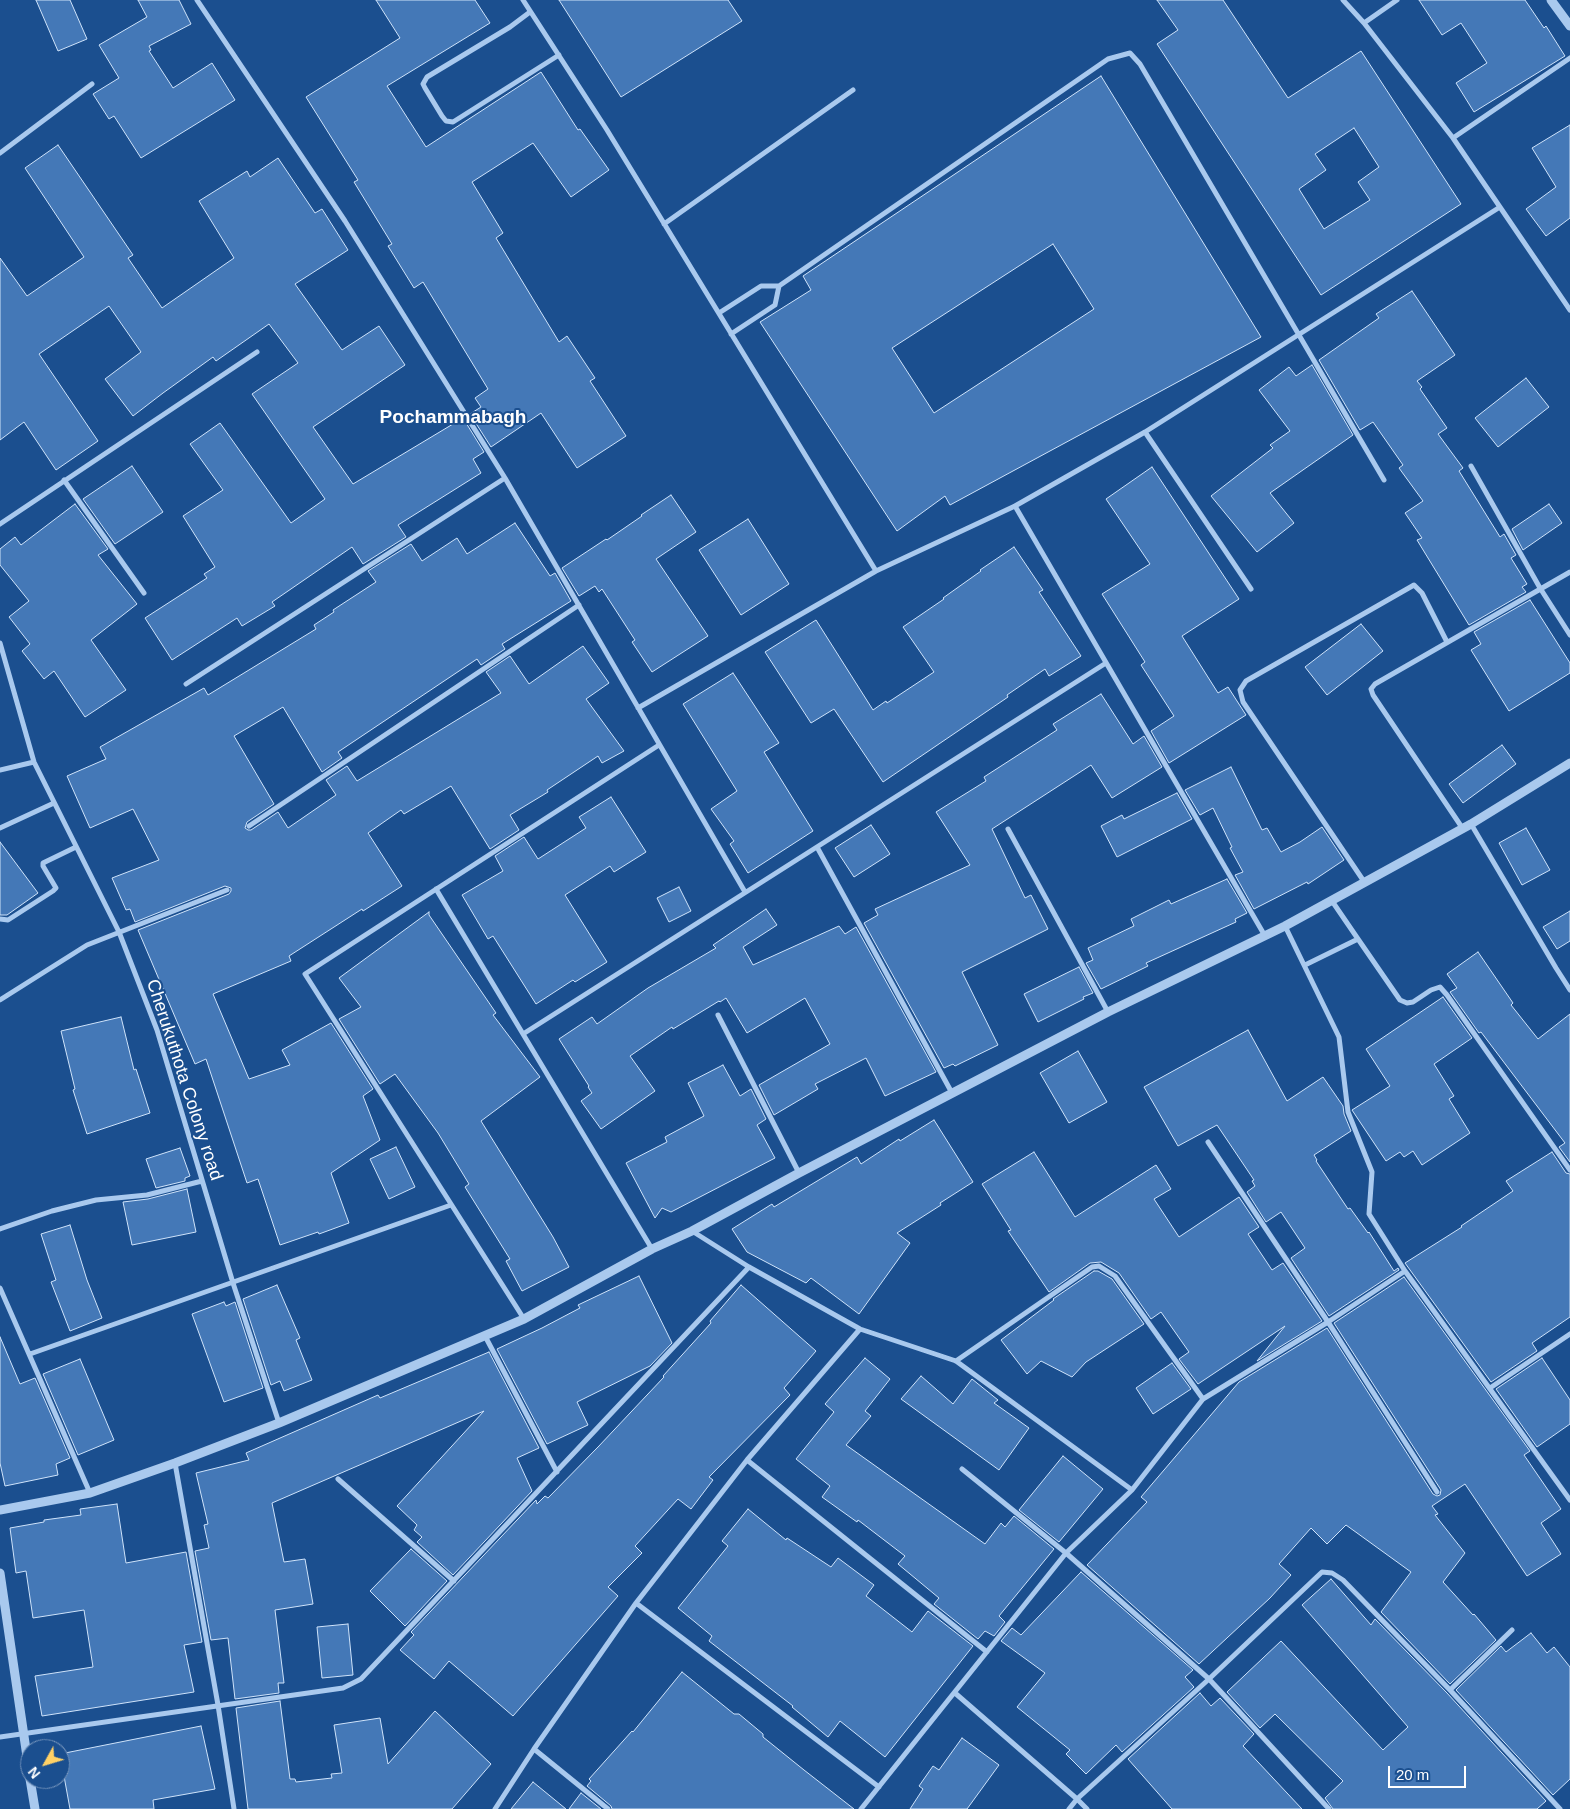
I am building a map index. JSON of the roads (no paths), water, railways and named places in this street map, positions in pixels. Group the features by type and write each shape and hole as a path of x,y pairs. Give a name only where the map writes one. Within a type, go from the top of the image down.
{"street":[{"path":"197,0 345,221 504,478 745,892"},
{"path":"523,0 664,224 876,571"},
{"path":"1343,0 1364,23 1453,138 1570,310"},
{"path":"1364,23 1397,0"},
{"path":"1551,0 1570,26"},
{"path":"530,12 510,27 428,77 423,84 424,88 442,116 446,121 453,122 559,55"},
{"path":"719,313 761,286 779,286 1108,59 1130,53 1140,64 1384,480"},
{"path":"1453,138 1570,58"},
{"path":"0,153 92,84"},
{"path":"664,224 853,90"},
{"path":"638,708 876,571 1015,506 1145,432 1500,207"},
{"path":"732,334 775,305 779,286"},
{"path":"0,524 257,352"},
{"path":"1145,432 1251,589"},
{"path":"1471,466 1540,588 1570,635"},
{"path":"186,684 504,478"},
{"path":"64,480 144,593"},
{"path":"1015,506 1265,936"},
{"path":"1570,572 1375,684 1371,689 1373,695 1467,826 1570,990"},
{"path":"1365,883 1243,702 1240,690 1246,681 1414,586 1422,593 1447,642"},
{"path":"249,826 578,605"},
{"name":"Cherukuthota Colony road","path":"0,643 34,762 119,932 157,1030 233,1283 279,1423"},
{"path":"522,1034 1106,662"},
{"path":"524,1319 305,974 659,745"},
{"path":"0,770 34,762"},
{"path":"0,1510 90,1493 174,1463 279,1423 524,1319 652,1249 692,1231 1108,1012 1286,926 1467,826 1570,763"},
{"path":"0,828 54,803"},
{"path":"1008,829 1108,1012"},
{"path":"0,919 8,920 53,891 56,888 43,863 76,847"},
{"path":"817,847 952,1093"},
{"path":"436,889 652,1249"},
{"path":"0,1000 88,945 227,890"},
{"path":"1332,901 1400,1000 1407,1003 1413,1002 1431,990 1440,987 1448,995 1570,1170"},
{"path":"1286,926 1339,1037 1348,1112 1372,1172 1369,1214 1405,1271 1570,1500"},
{"path":"1305,965 1358,939"},
{"path":"718,1016 799,1173"},
{"path":"1208,1142 1328,1322 1437,1492"},
{"path":"0,1229 52,1211 96,1200 147,1195 202,1181"},
{"path":"30,1354 451,1205"},
{"path":"692,1231 749,1267 860,1329 956,1361 1132,1490"},
{"path":"956,1361 1092,1267 1099,1266 1115,1276 1204,1399"},
{"path":"0,1737 343,1688 361,1679 749,1267"},
{"path":"861,1809 1066,1553 1132,1490 1204,1399 1328,1322 1405,1271"},
{"path":"0,1288 90,1493"},
{"path":"495,1809 534,1749 636,1603 747,1460 860,1329"},
{"path":"1490,1388 1570,1334"},
{"path":"485,1336 557,1472"},
{"path":"747,1460 987,1652"},
{"path":"174,1463 218,1705 234,1809"},
{"path":"962,1469 1066,1553 1209,1679 1329,1809"},
{"path":"338,1478 454,1581"},
{"path":"1069,1809 1077,1799 1209,1679 1322,1572 1332,1573 1343,1580 1450,1690 1560,1809"},
{"path":"0,1573 25,1739"},
{"path":"636,1603 879,1787"},
{"path":"1450,1690 1512,1630"},
{"path":"955,1693 1087,1809"},
{"path":"534,1749 608,1809"},
{"path":"32,1789 35,1809"}],"district":[{"name":"Pochammabagh","path":"453,418"}]}
